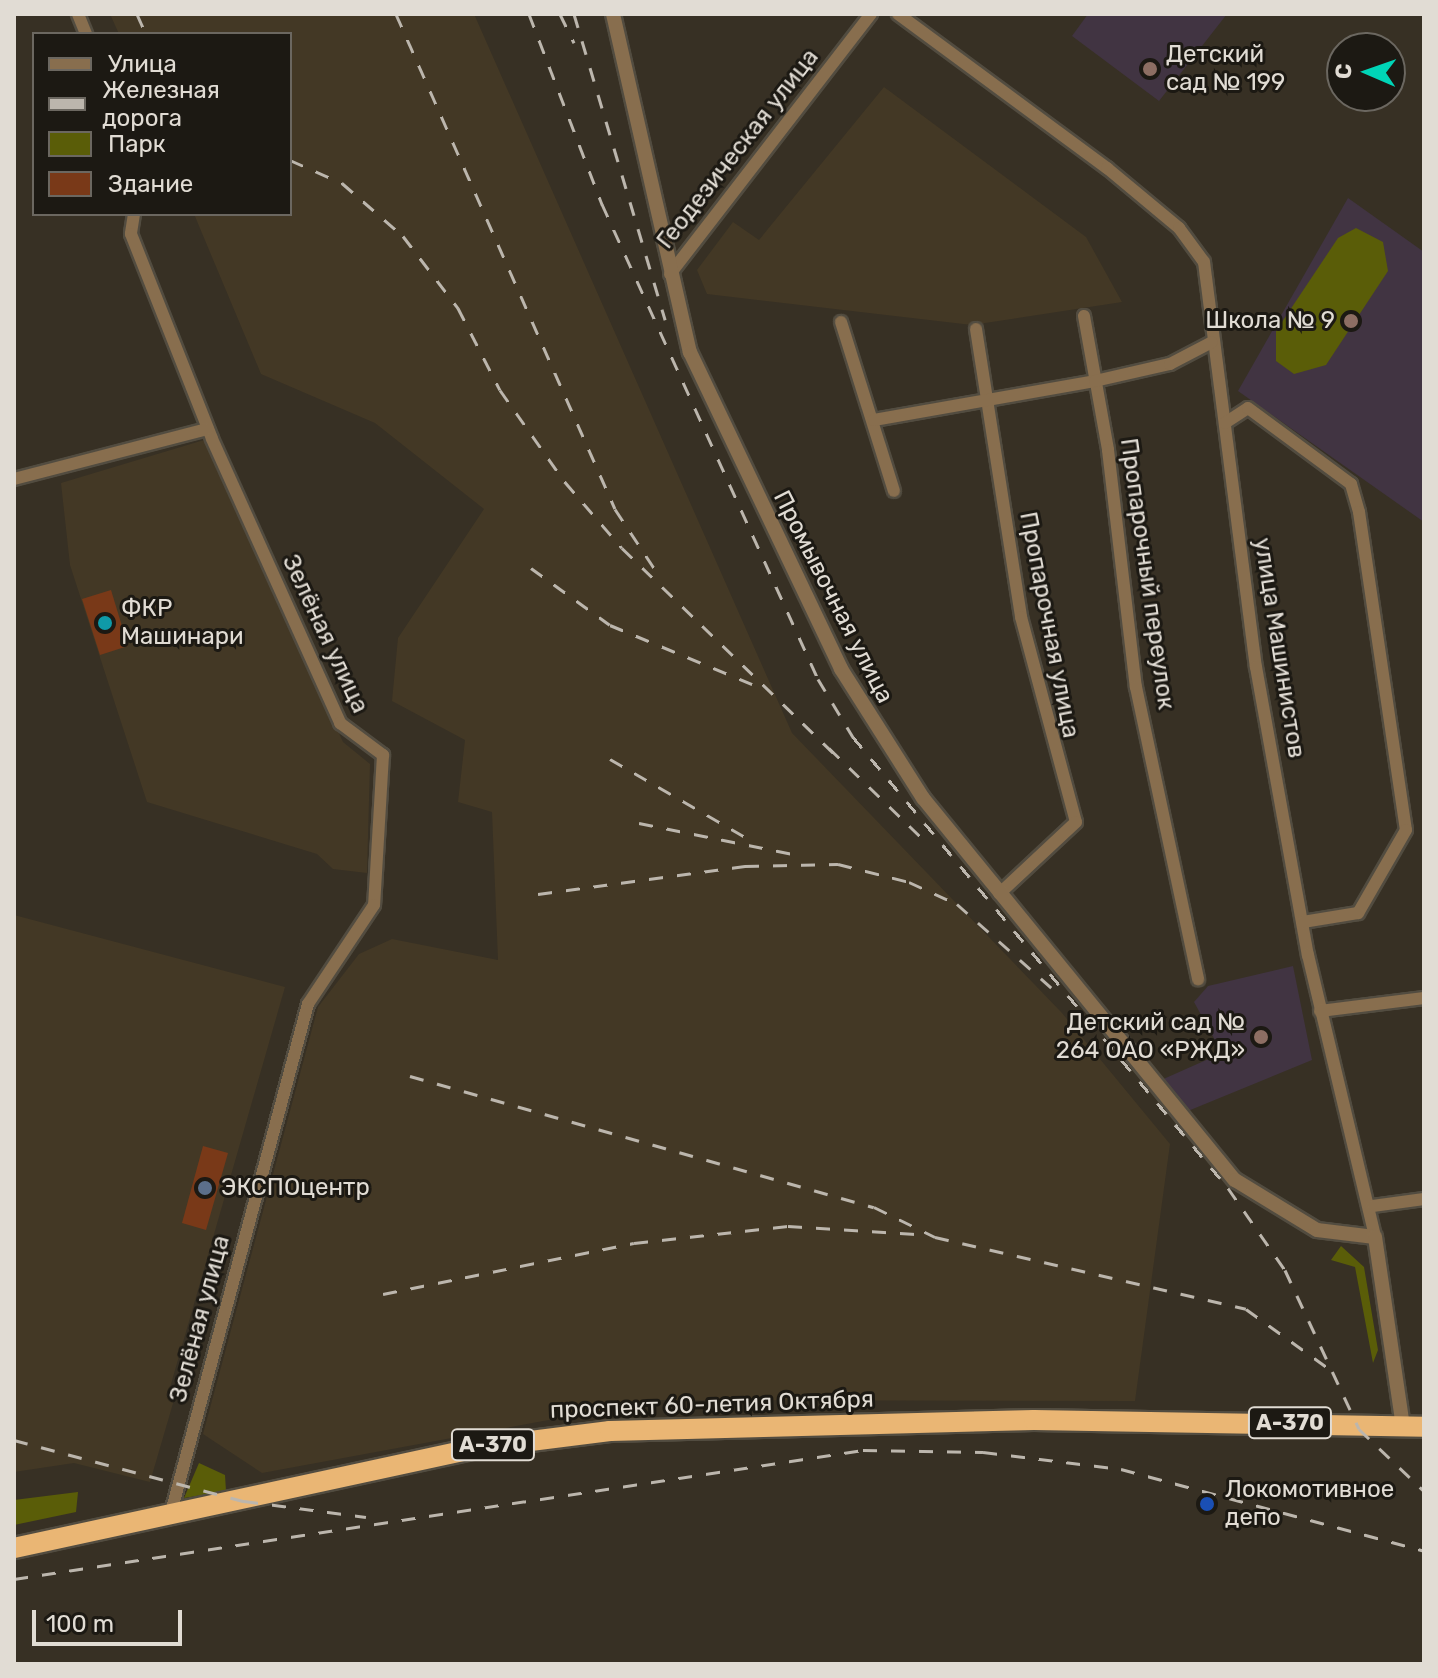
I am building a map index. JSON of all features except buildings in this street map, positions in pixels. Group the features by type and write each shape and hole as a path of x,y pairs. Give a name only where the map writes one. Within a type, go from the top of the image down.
{"highway":[{"name":"проспект 60-летия Октября","path":"14,1548 169,1519 475,1448 610,1431 1034,1420 1414,1427"}],"street":[{"name":"Промывочная улица","path":"613,14 670,274 697,372 841,669 902,767 999,894 1235,1180 1317,1230 1375,1237"},
{"name":"Геодезическая улица","path":"670,274 871,14"},
{"name":"улица Машинистов","path":"898,14 1107,168 1179,228 1204,262 1256,667 1320,1011 1373,1206 1375,1237 1414,1427"},
{"name":"Зелёная улица","path":"134,216 131,234 208,429 340,723 383,755 380,874 361,935 308,1004 169,1519"},
{"name":"Пропарочный переулок","path":"1084,316 1136,687 1198,979"},
{"path":"841,322 894,491"},
{"name":"Пропарочная улица","path":"976,329 1021,617 1076,822 999,894"},
{"path":"874,420 987,403 1170,364 1212,342"},
{"path":"1225,423 1248,408 1351,484 1359,512 1406,830 1360,912 1303,922"},
{"path":"14,479 208,429"},
{"path":"1320,1011 1424,998"},
{"path":"1373,1206 1424,1199"}],"shaded area":[{"path":"110,14 474,14 792,733 1062,1013 1170,1144 1135,1401 657,1400 262,1473 203,1434 318,1007 359,954 392,939 498,960 492,812 458,802 465,740 392,701 398,638 484,509 375,423 261,374 195,216 292,216 292,32 118,32"},
{"name":"Детский сад № 199","path":"1088,14 1227,14 1159,101 1072,36"},
{"path":"884,87 1086,237 1122,302 972,325 707,294 697,270 733,222 759,240"},
{"name":"Школа № 9","path":"1348,198 1424,252 1424,522 1238,391"},
{"path":"204,440 343,742 370,764 367,873 333,869 317,854 147,802 70,565 61,483"},
{"path":"14,915 285,987 169,1391 174,1400 150,1482 74,1463 14,1472"},
{"name":"Детский сад № 264 ОАО «РЖД»","path":"1293,966 1312,1060 1183,1113 1159,1081 1222,1053 1194,1002 1208,986"}],"green space":[{"path":"1356,228 1383,242 1388,271 1326,365 1294,374 1276,361 1276,331 1338,238"},
{"path":"1341,1246 1364,1267 1378,1350 1373,1363 1355,1267 1331,1260"},
{"path":"199,1463 225,1475 226,1491 184,1498"},
{"path":"78,1492 76,1512 14,1525 14,1500"}],"railway":[{"path":"137,14 145,32"},
{"path":"396,14 615,509 654,568"},
{"path":"529,14 602,204 818,679 853,737 1228,1188 1285,1270 1359,1429 1424,1491"},
{"path":"560,14 574,43"},
{"path":"574,14 665,320"},
{"path":"292,161 342,183 403,236 458,308 500,390 565,482 622,548 837,756"},
{"path":"531,568 610,625 752,684"},
{"path":"829,748 929,845"},
{"path":"610,759 747,838"},
{"path":"639,823 803,856"},
{"path":"538,894 745,866 838,864 909,882 957,904 1055,991"},
{"path":"410,1076 874,1207 935,1237 1246,1309 1328,1368"},
{"path":"383,1294 634,1243 788,1226 916,1234"},
{"path":"14,1440 244,1501 366,1517"},
{"path":"14,1579 863,1450 983,1452 1121,1469 1424,1551"}],"place":[{"name":"Детский сад № 199","path":"1150,69"},
{"name":"Школа № 9","path":"1351,321"},
{"name":"ФКР Машинари","path":"105,623"},
{"name":"Детский сад № 264 ОАО «РЖД»","path":"1261,1037"},
{"name":"ЭКСПОцентр","path":"205,1188"},
{"name":"Локомотивное депо","path":"1207,1504"}]}
